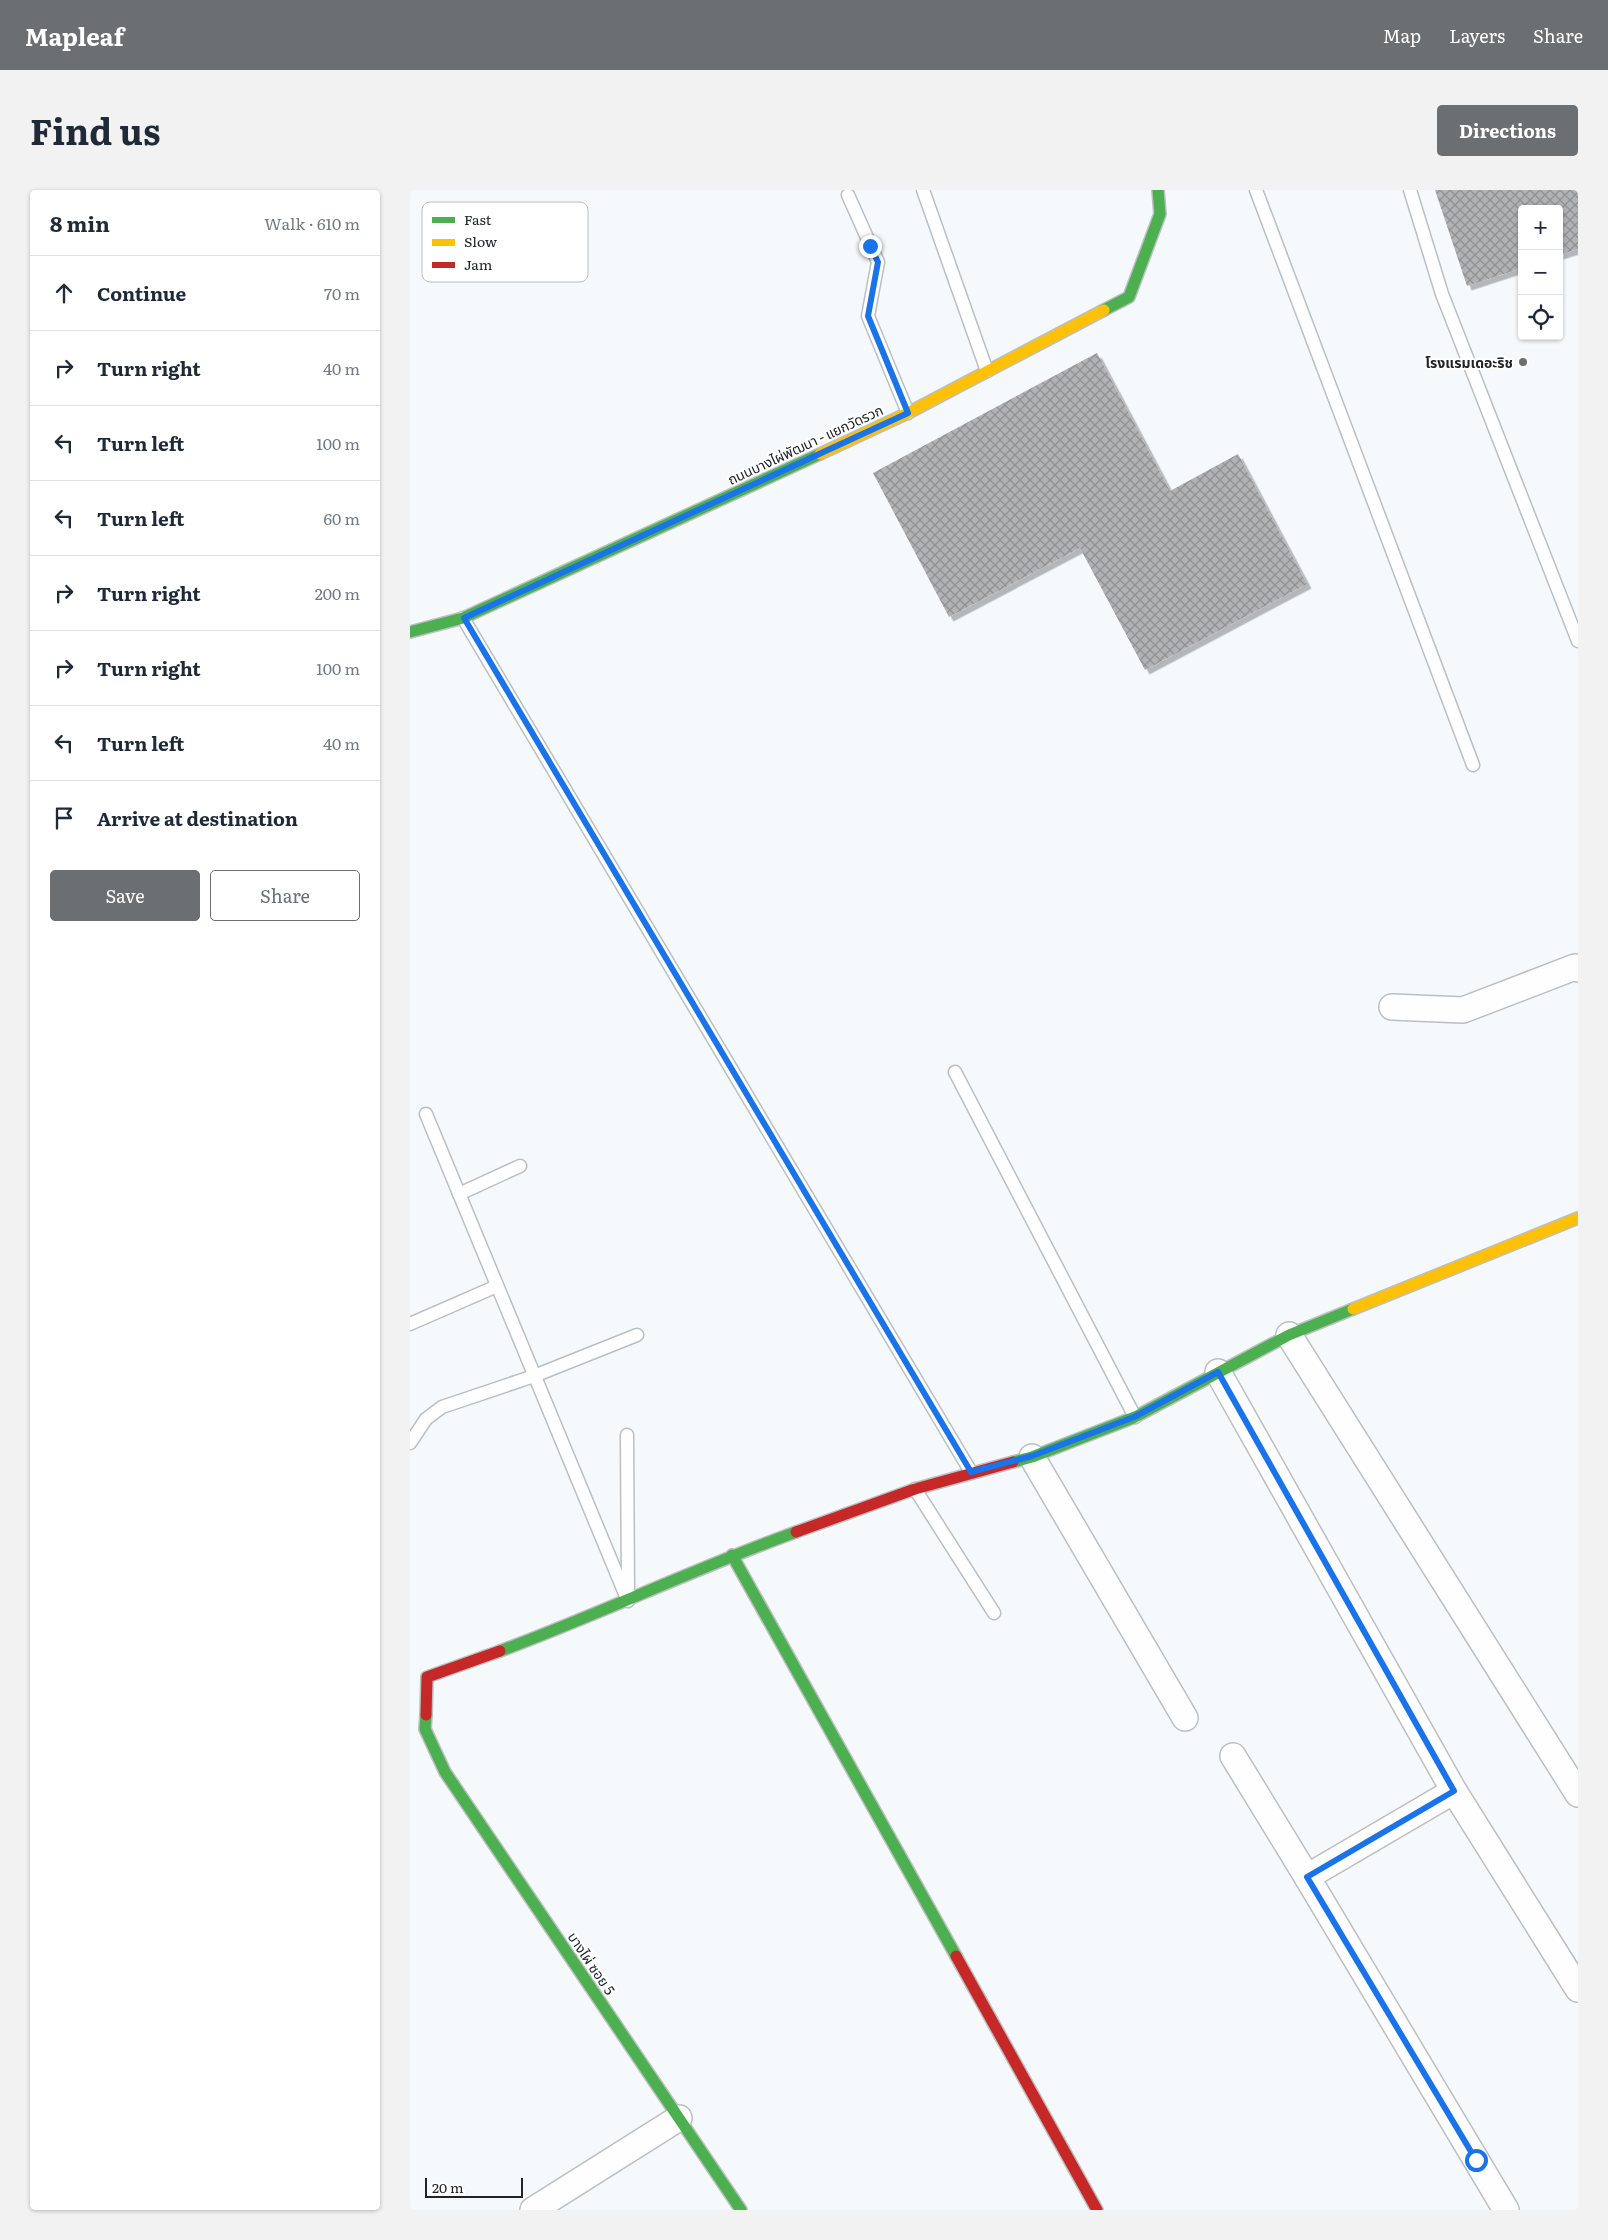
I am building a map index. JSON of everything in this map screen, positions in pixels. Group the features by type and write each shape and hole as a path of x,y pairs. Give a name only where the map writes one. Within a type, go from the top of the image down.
{"street":[{"name":"ถนนบางไผ่พัฒนา - แยกวัดรวก","path":"410,632 464,618 908,413 1129,297 1160,214 1158,190"},
{"path":"1392,1007 1463,1010 1575,967 1578,969"},
{"path":"426,1677 562,1628 732,1555 915,1489 1032,1456 1134,1417 1289,1335 1578,1218"},
{"path":"1289,1335 1578,1794"},
{"path":"1218,1372 1454,1791 1578,1989"},
{"path":"1032,1456 1185,1718"},
{"path":"732,1555 1097,2210"},
{"name":"บางไผ่ ซอย 5","path":"426,1677 421,1732 445,1772 741,2210"},
{"path":"1232,1756 1307,1877 1506,2210"},
{"path":"1307,1877 1454,1791"},
{"path":"533,2210 679,2118"}],"lane":[{"path":"923,190 987,371"},
{"path":"1256,190 1473,765"},
{"path":"1410,190 1442,294 1578,641"},
{"path":"848,195 878,262 868,316 908,413"},
{"path":"464,618 971,1472"},
{"path":"955,1072 1134,1417"},
{"path":"426,1114 628,1601"},
{"path":"459,1194 520,1166"},
{"path":"410,1324 497,1286"},
{"path":"410,1443 426,1418 442,1407 534,1376 637,1334"},
{"path":"627,1435 628,1601"},
{"path":"915,1489 994,1613"},
{"path":"410,1685 426,1677"}],"building":[{"path":"1435,190 1578,190 1578,249 1563,254 1563,205 1518,205 1518,269 1467,286"},
{"path":"1097,353 1170,491 1238,454 1307,584 1145,670 1080,548 949,617 873,473"}],"traffic: fast":[{"path":"1104,310 1129,297 1160,214 1158,190"},
{"path":"410,632 463,618 820,454"},
{"path":"1013,1462 1032,1457 1135,1417 1289,1335 1353,1309"},
{"path":"500,1651 796,1532"},
{"path":"732,1555 956,1956"},
{"path":"426,1715 425,1729 445,1772 741,2210"}],"traffic: slow":[{"path":"820,454 908,413 1104,310"},
{"path":"1353,1309 1578,1218"}],"traffic: jam":[{"path":"796,1532 915,1489 1013,1462"},
{"path":"426,1715 427,1677 500,1651"},
{"path":"956,1956 1097,2210"}],"place":[{"name":"โรงแรมเดอะริช","path":"1523,362"}],"route":[{"path":"870,246 878,262 868,316 908,413 464,618 971,1472 1032,1456 1134,1417 1218,1372 1454,1791 1307,1877 1476,2160"}]}
